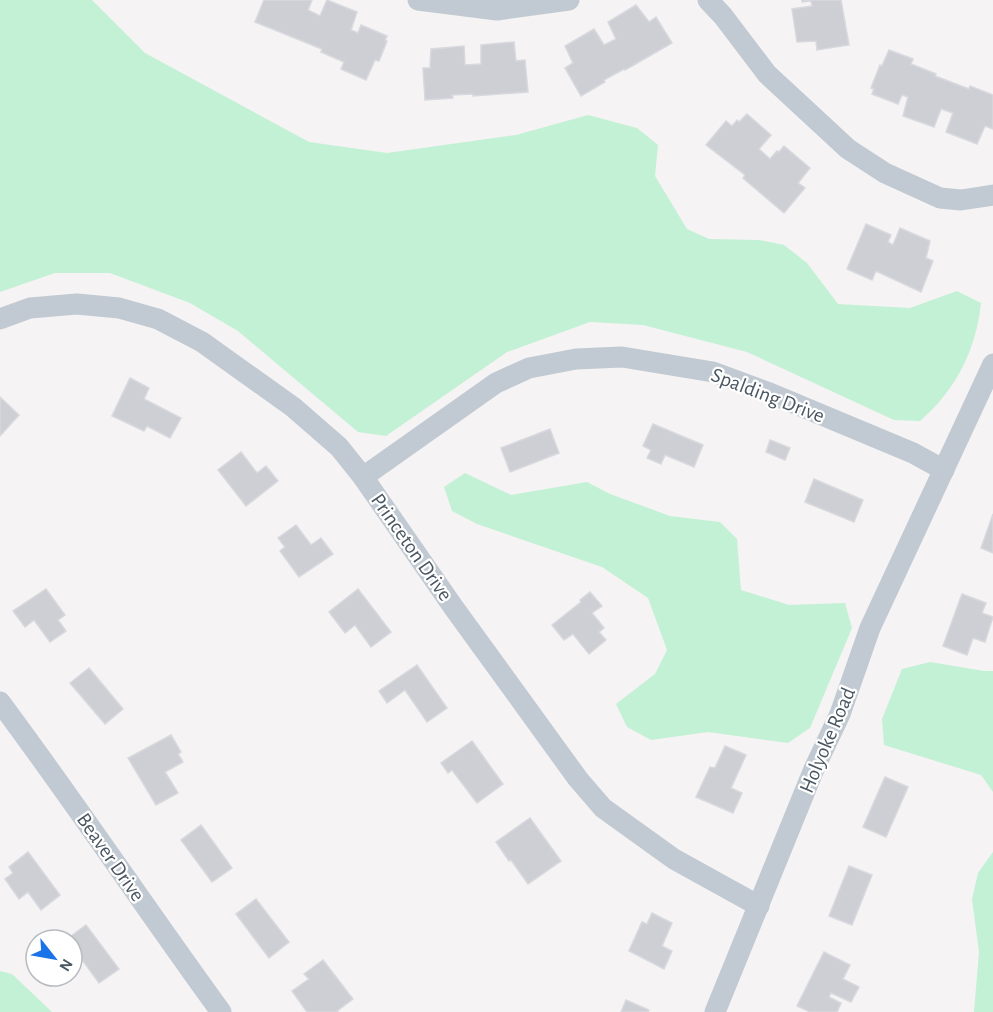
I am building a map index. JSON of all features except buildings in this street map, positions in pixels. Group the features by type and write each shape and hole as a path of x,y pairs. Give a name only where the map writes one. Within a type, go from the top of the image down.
{"street":[{"path":"418,0 497,10 569,0"},
{"path":"708,0 767,74 848,149 885,173 940,198 962,200 993,195"},
{"name":"Princeton Drive","path":"0,319 30,308 77,304 119,308 158,319 201,342 293,407 339,447 363,477 578,779 603,808 674,858 759,906"},
{"name":"Spalding Drive","path":"363,477 496,383 529,368 576,359 622,357 713,372 914,453 944,470"},
{"name":"Holyoke Road","path":"715,1012 814,769 840,714 870,628 993,364"},
{"name":"Beaver Drive","path":"0,702 221,1012"}],"green space":[{"path":"0,0 92,0 145,53 309,142 387,153 516,135 588,115 637,128 658,145 655,176 687,229 709,239 759,240 784,245 807,263 838,304 910,308 957,291 981,303 969,353 944,396 920,421 894,420 747,352 643,325 590,322 507,352 386,436 358,432 238,331 190,303 110,273 55,273 0,292"},
{"path":"465,473 511,495 587,482 610,494 670,516 720,522 737,539 741,590 789,605 845,603 852,628 810,728 788,743 708,732 651,740 627,727 616,704 655,674 667,650 648,598 602,567 477,524 452,511 444,487"},
{"path":"930,662 993,671 993,792 981,775 884,745 882,719 902,669"},
{"path":"993,852 993,1012 974,1012 979,952 972,899 978,873"},
{"path":"0,971 12,974 24,988 52,1012 0,1012"}]}
